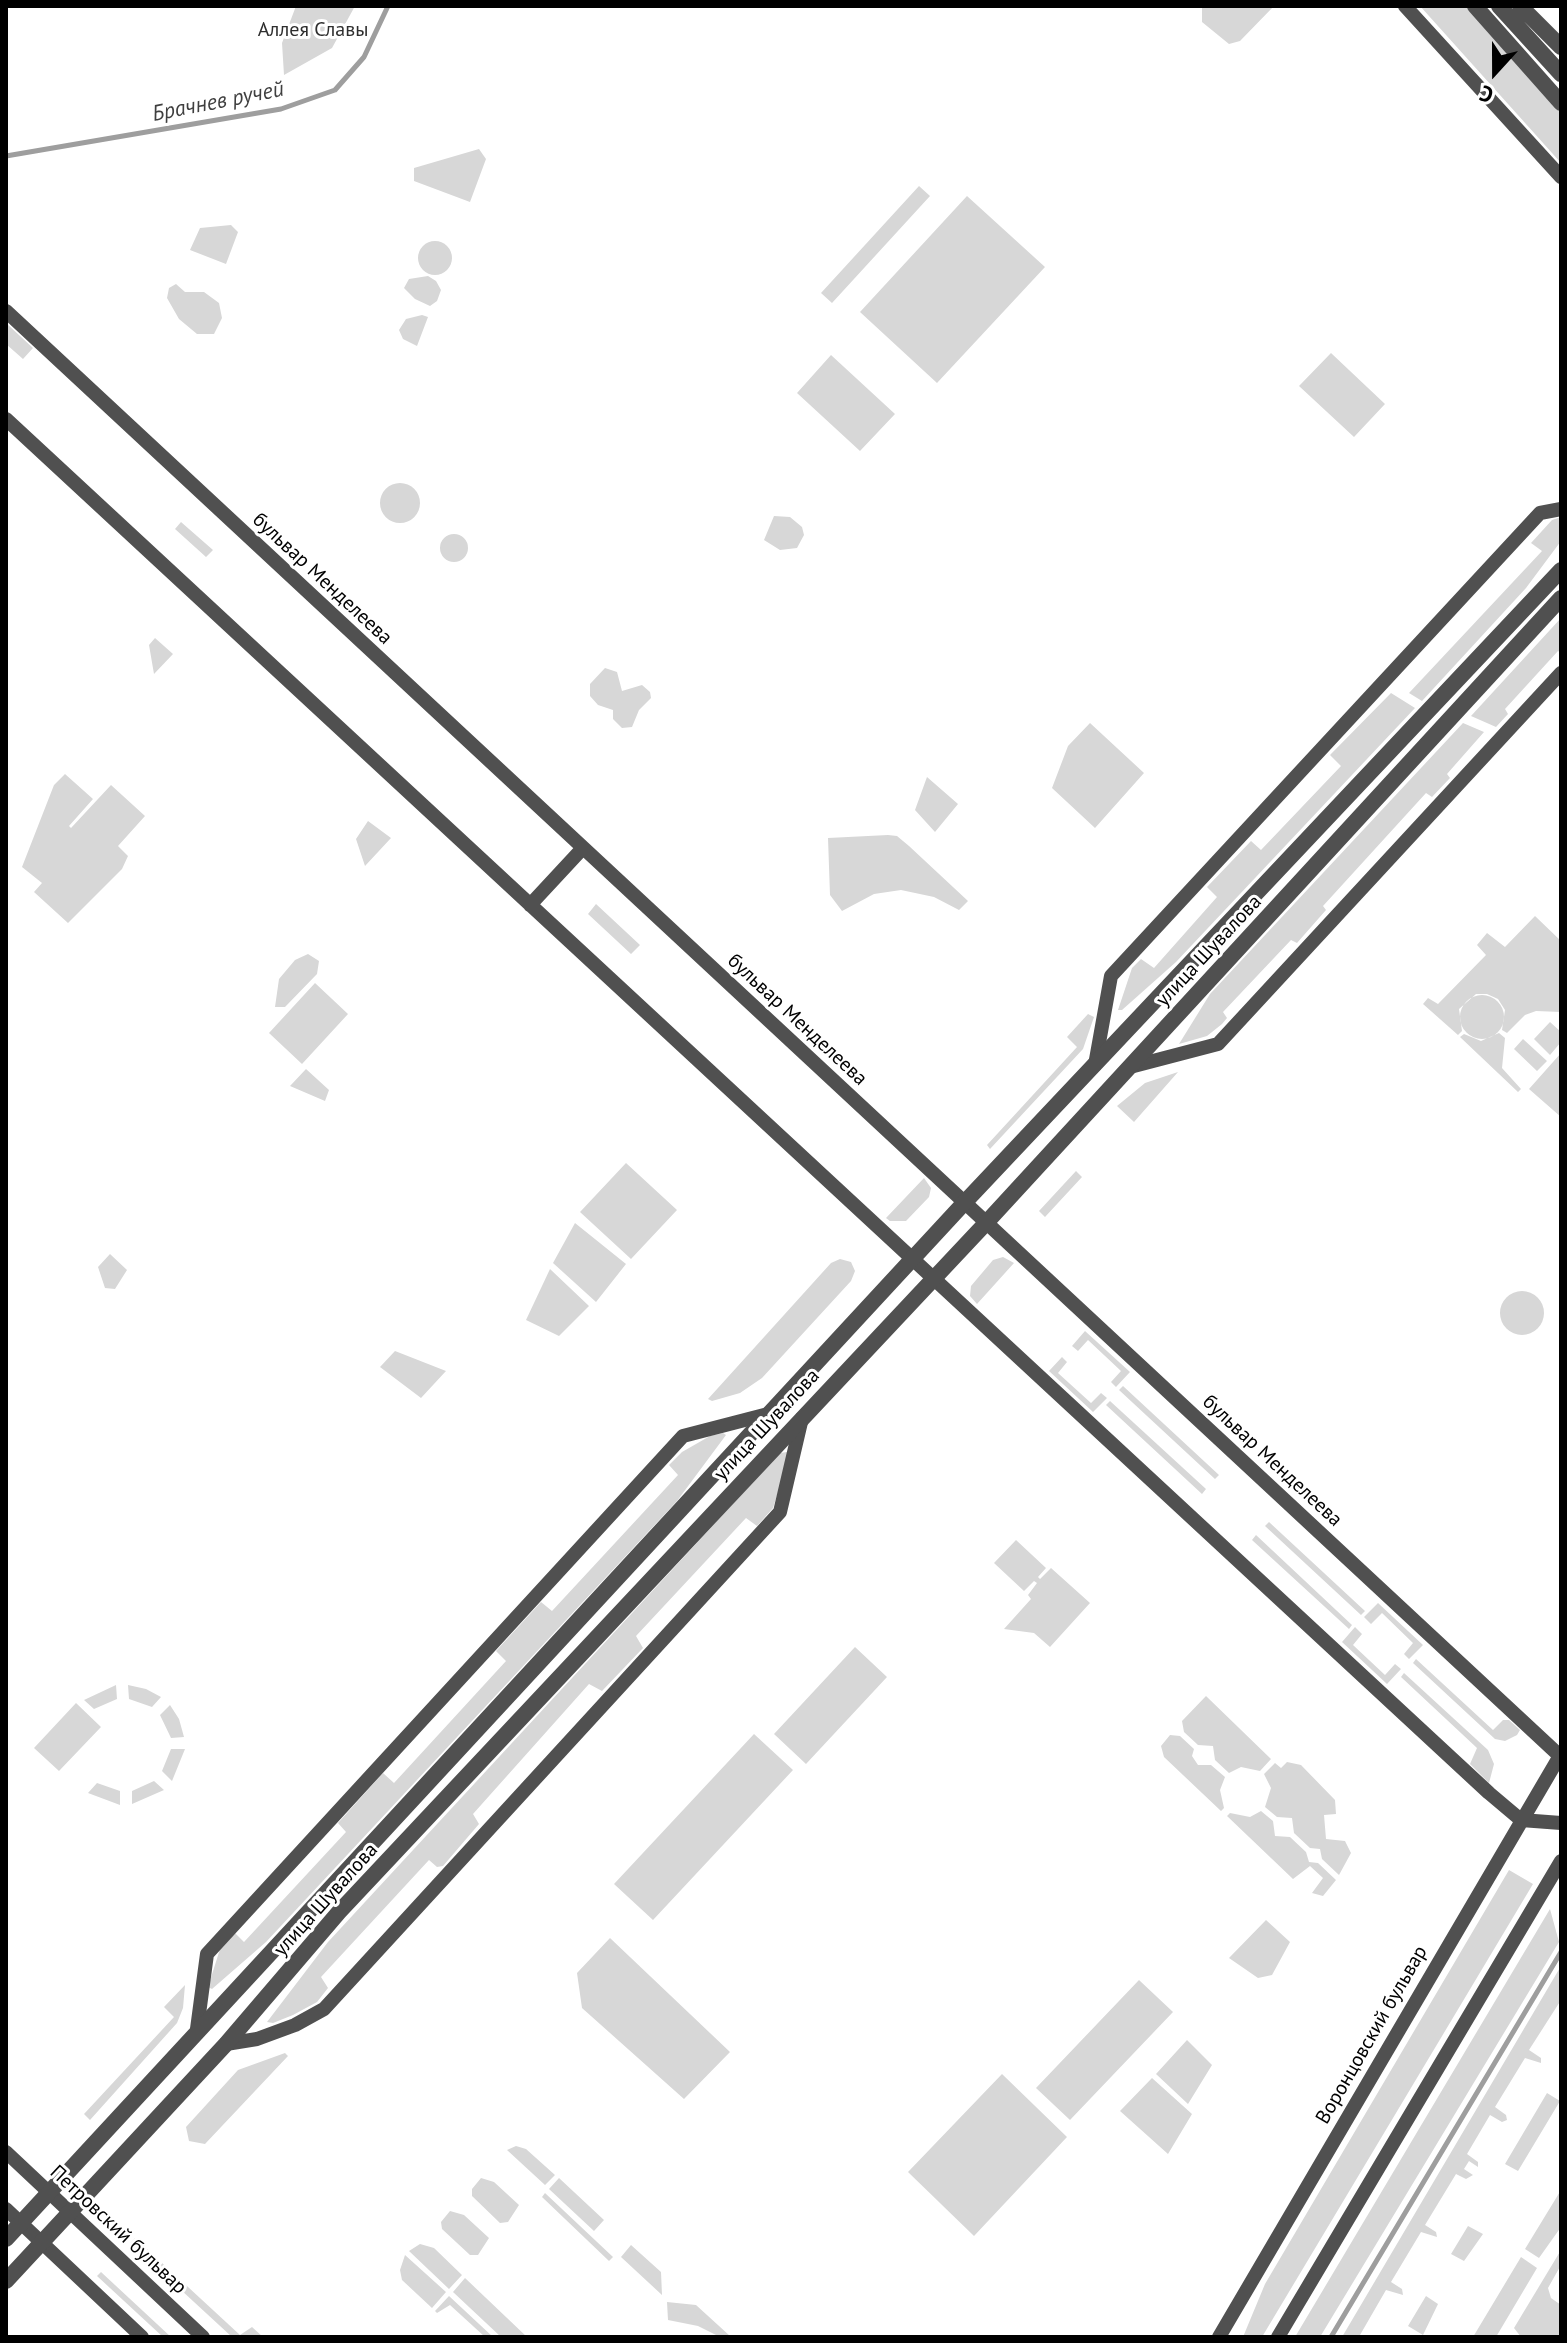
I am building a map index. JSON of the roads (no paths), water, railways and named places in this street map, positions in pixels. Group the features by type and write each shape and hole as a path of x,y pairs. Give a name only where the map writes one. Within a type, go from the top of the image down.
{"street":[{"path":"1405,6 1561,177"},
{"path":"1475,6 1561,103"},
{"path":"1499,6 1561,74"},
{"path":"1520,6 1561,47"},
{"name":"бульвар Менделеева","path":"6,311 1561,1755"},
{"path":"6,419 1521,1820 1561,1823"},
{"path":"1095,1066 1111,976 1540,513 1561,509"},
{"name":"улица Шувалова","path":"6,2239 965,1202 1561,570"},
{"name":"улица Шувалова","path":"6,2281 226,2044 339,1912 986,1223 1561,598"},
{"path":"1130,1067 1218,1044 1561,673"},
{"path":"530,905 582,849"},
{"path":"197,2029 207,1954 683,1436 768,1414"},
{"path":"226,2044 270,2034 324,2009 780,1512 802,1416"},
{"name":"Воронцовский бульвар","path":"1219,2337 1561,1755"},
{"path":"1278,2337 1561,1861"},
{"name":"Петровский бульвар","path":"6,2152 203,2337"},
{"path":"6,2209 142,2337"}],"waterway":[{"name":"Брачнев ручей","path":"6,156 281,109 335,90 364,57 388,6"},
{"path":"1331,2337 1561,1952"}],"park label":[{"name":"Аллея Славы","path":"313,30"}]}
